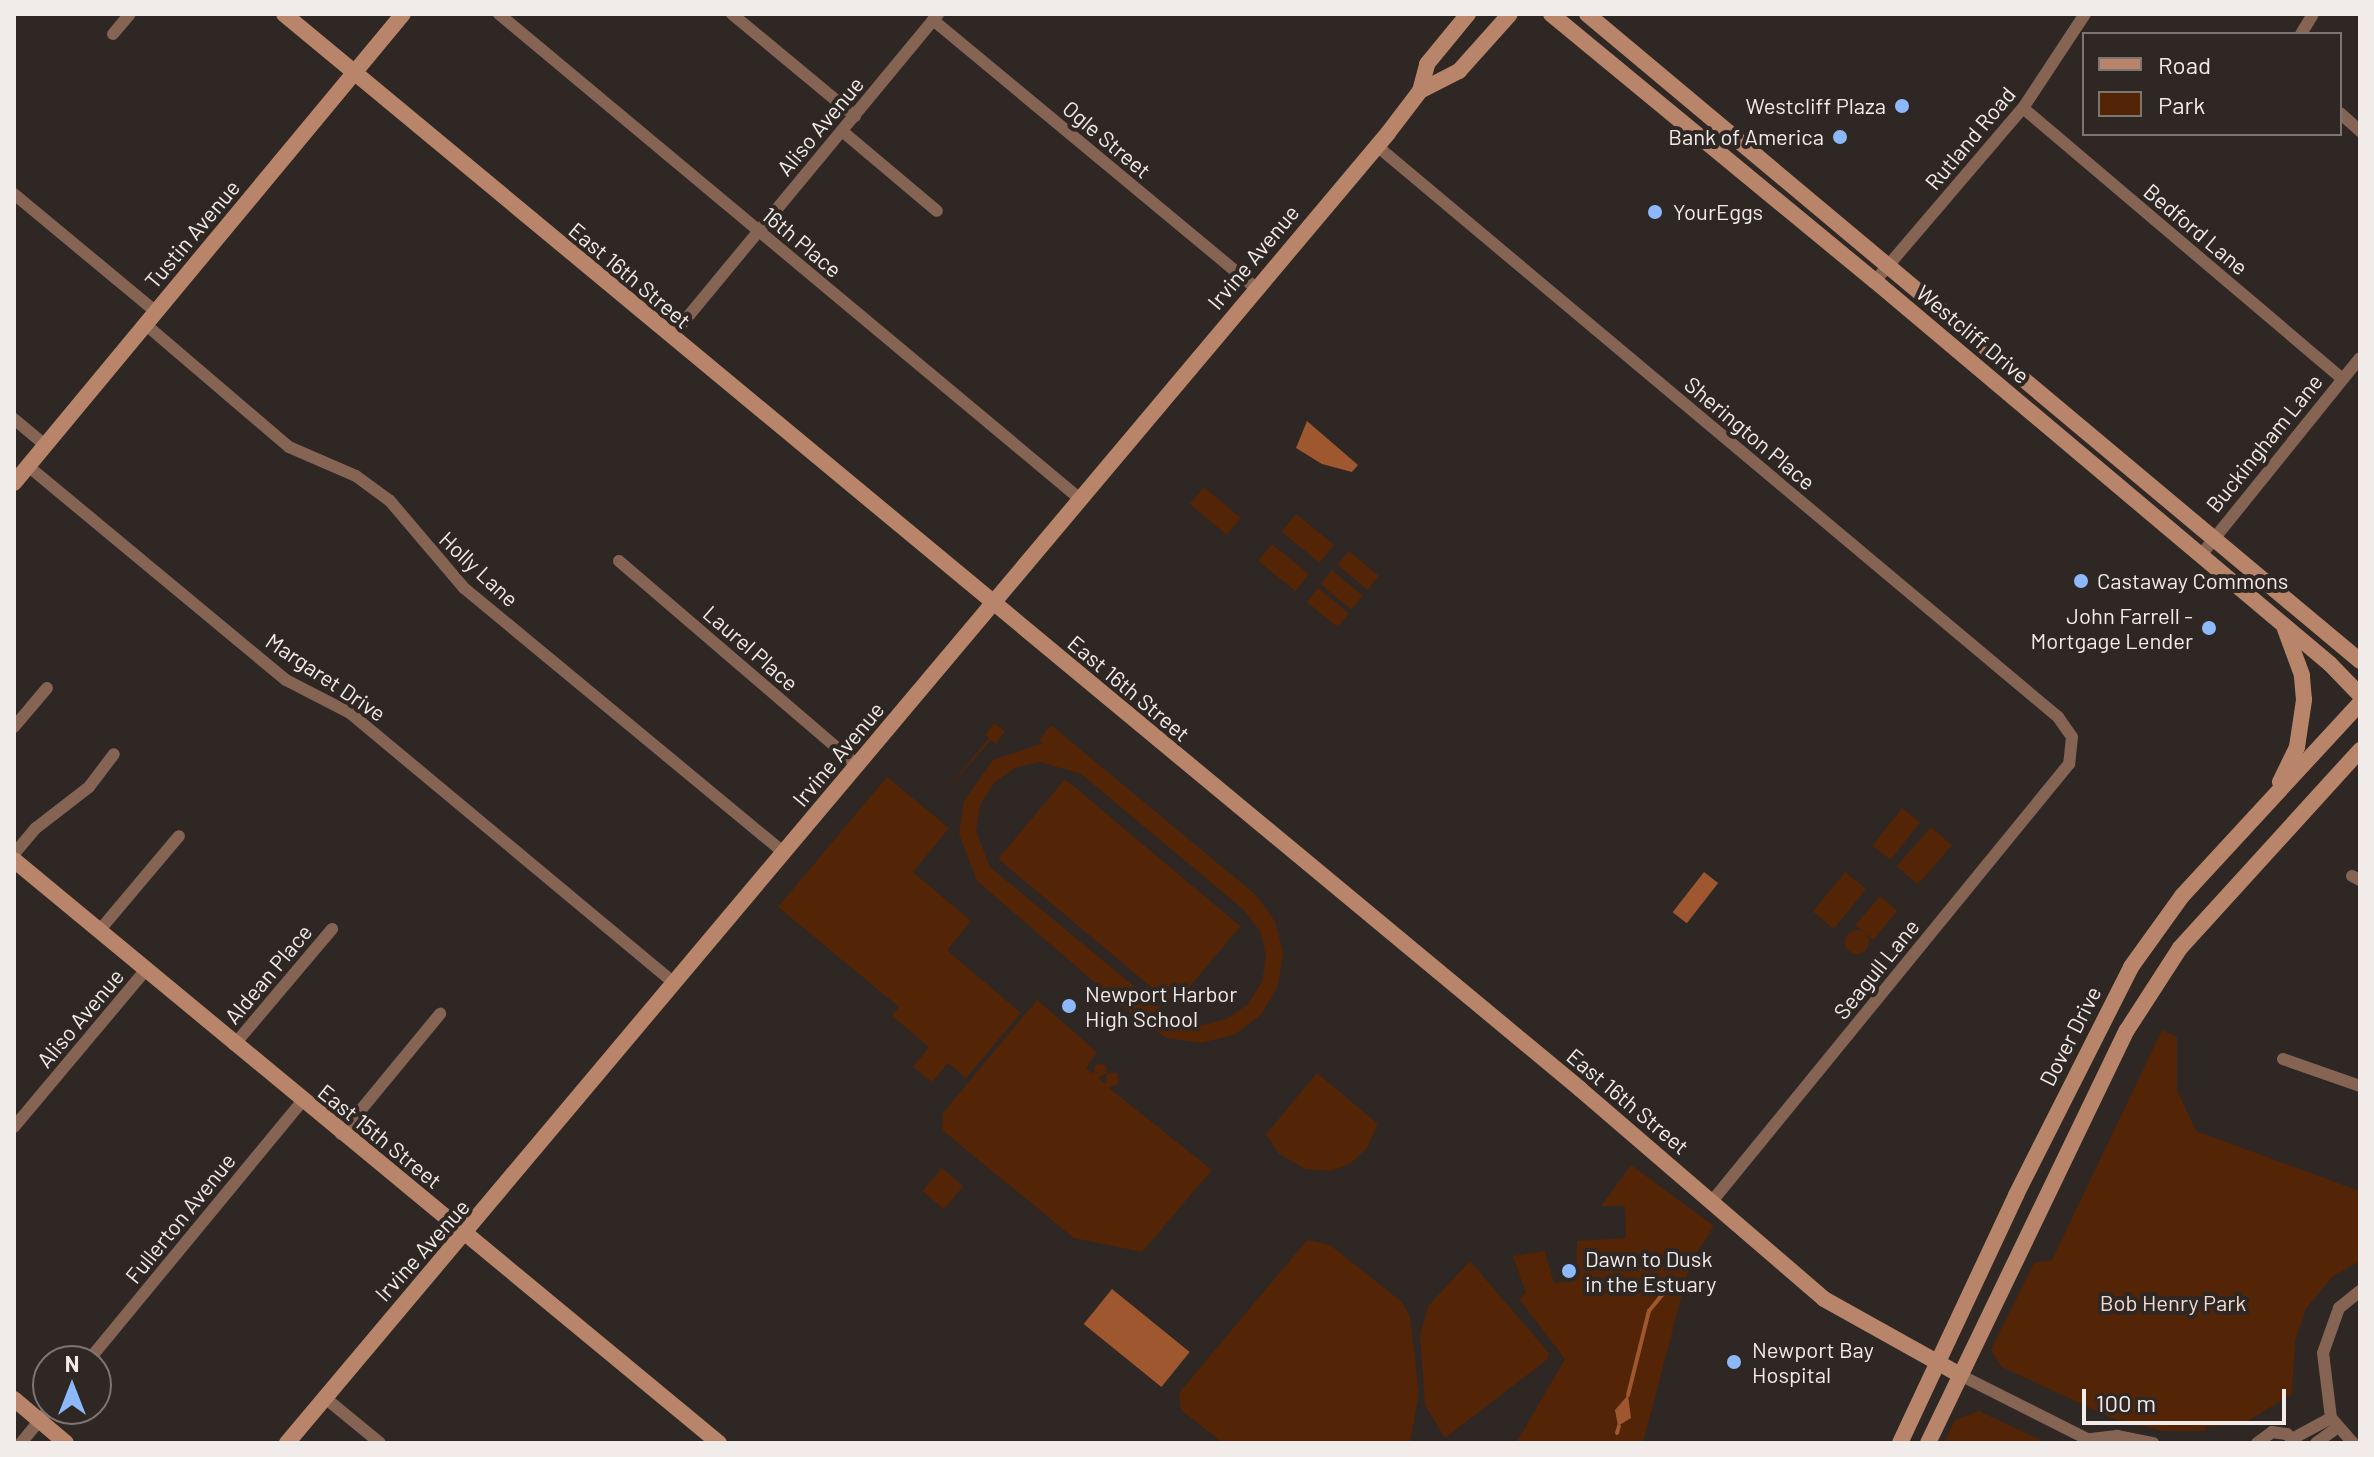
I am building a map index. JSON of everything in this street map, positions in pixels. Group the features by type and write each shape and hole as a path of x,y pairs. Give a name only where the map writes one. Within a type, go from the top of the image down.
{"street":[{"path":"113,34 130,14"},
{"name":"East 16th Street","path":"284,14 1713,1200 1824,1299 1960,1375"},
{"name":"Tustin Avenue","path":"14,483 403,14"},
{"name":"16th Place","path":"499,14 1080,499"},
{"path":"732,14 855,116"},
{"name":"Irvine Avenue","path":"287,1443 1377,146 1420,91 1427,64 1468,14"},
{"name":"Irvine Avenue","path":"1420,91 1459,71 1510,14"},
{"name":"Westcliff Drive","path":"1551,14 1753,179 2282,623 2360,695"},
{"name":"Westcliff Drive","path":"1587,14 1890,262 2360,661"},
{"name":"Rutland Road","path":"1875,281 2023,108 2085,14"},
{"path":"2302,32 2313,14"},
{"name":"Aliso Avenue","path":"671,337 936,17"},
{"name":"Ogle Street","path":"936,17 1256,288"},
{"path":"1636,83 1652,84 1702,107"},
{"name":"Bedford Lane","path":"2023,108 2342,379"},
{"path":"2342,115 2360,131"},
{"path":"842,131 937,211"},
{"name":"Sherington Place","path":"1377,146 2058,717 2072,737 2069,764"},
{"path":"1753,179 1769,162"},
{"name":"Holly Lane","path":"14,194 289,447 356,476 390,501 464,588 783,852"},
{"name":"Buckingham Lane","path":"2201,555 2360,358"},
{"path":"14,419 45,445"},
{"name":"Margaret Drive","path":"28,466 286,680 350,713 674,983"},
{"name":"Laurel Place","path":"619,561 857,765"},
{"path":"2258,817 2288,770 2302,724 2302,675 2282,623"},
{"path":"14,727 47,688"},
{"name":"Dover Drive","path":"1900,1443 2102,1019 2182,896 2360,703"},
{"path":"1928,1443 2127,1030 2180,948 2360,750"},
{"path":"14,854 36,828 89,787 114,754"},
{"name":"Seagull Lane","path":"1713,1200 2069,764"},
{"path":"99,931 179,836"},
{"name":"East 15th Street","path":"14,860 341,1134 466,1232 719,1443"},
{"name":"Aldean Place","path":"234,1045 332,929"},
{"name":"Aliso Avenue","path":"14,1127 145,971"},
{"path":"341,1134 440,1014"},
{"path":"2102,1019 2127,1030"},
{"path":"2283,1059 2360,1086"},
{"name":"Fullerton Avenue","path":"101,1345 302,1101"},
{"path":"2353,1443 2334,1423 2323,1375 2324,1341 2339,1308 2360,1291"},
{"path":"1960,1375 2093,1441 2117,1436 2153,1443"},
{"path":"324,1397 380,1443"},
{"path":"14,1399 32,1409"},
{"path":"2257,1443 2272,1432 2294,1441 2334,1423"},
{"path":"2316,1443 2334,1423"},
{"path":"21,1443 36,1425"},
{"path":"52,1425 66,1443"}],"green space":[{"path":"1204,487 1241,518 1227,535 1190,504"},
{"path":"1296,514 1334,545 1320,563 1282,532"},
{"path":"1272,544 1309,574 1295,591 1258,561"},
{"path":"1349,551 1379,576 1367,590 1337,565"},
{"path":"1332,570 1363,596 1351,610 1320,584"},
{"path":"1318,588 1349,613 1338,627 1307,602"},
{"path":"994,723 1005,731 996,744 991,740 942,795 989,738 985,735"},
{"path":"1051,725 1256,895 1275,921 1283,953 1278,986 1261,1015 1234,1035 1201,1043 1167,1038 1141,1022 977,881 959,834 964,801 993,760 1043,743 1039,740","holes":["1040,762 1081,774 1244,910 1260,931 1266,956 1262,982 1248,1004 1227,1019 1202,1025 1176,1021 990,867 976,831 980,805 994,783 1015,768"]},
{"path":"887,777 949,828 913,872 971,921 947,950 1021,1013 966,1078 948,1063 932,1082 913,1067 929,1047 892,1016 899,1007 778,907"},
{"path":"1065,779 1240,926 1174,1006 998,859"},
{"path":"1902,808 1920,822 1891,860 1872,846"},
{"path":"1931,827 1952,845 1918,885 1897,866"},
{"path":"1845,872 1866,889 1834,929 1813,912"},
{"path":"1880,896 1898,911 1873,940 1856,925"},
{"path":"1857,930 1868,937 1869,942 1862,953 1857,954 1846,947 1845,942 1852,931"},
{"path":"1037,1000 1097,1052 1086,1068 1094,1074 1095,1064 1106,1065 1107,1073 1098,1078 1105,1084 1107,1074 1117,1072 1119,1083 1109,1088 1212,1170 1142,1252 1074,1238 942,1130 943,1113"},
{"name":"Bob Henry Park","path":"2162,1030 2177,1037 2177,1090 2196,1131 2360,1191 2360,1261 2332,1277 2306,1309 2295,1341 2292,1394 2243,1424 2205,1427 2205,1431 2163,1431 2112,1418 2002,1367 1991,1350 2034,1263 2052,1260"},
{"path":"1317,1073 1378,1124 1367,1148 1350,1164 1331,1171 1305,1169 1279,1154 1266,1134"},
{"path":"1631,1165 1714,1226 1690,1264 1643,1443 1516,1443 1565,1359 1519,1299 1526,1293 1513,1256 1545,1251 1554,1283 1577,1280 1577,1241 1626,1238 1625,1206 1601,1206"},
{"path":"942,1168 963,1186 943,1209 922,1191"},
{"path":"1307,1240 1330,1245 1401,1301 1410,1316 1419,1393 1410,1443 1223,1443 1181,1410 1179,1393"},
{"path":"1470,1261 1549,1353 1548,1359 1445,1438 1425,1405 1420,1335 1428,1306"},
{"path":"1979,1411 2047,1443 1944,1443 1955,1420"}],"shaded area":[{"path":"1307,421 1358,465 1352,472 1322,464 1296,448"},
{"path":"1704,872 1718,883 1687,923 1673,912"},
{"path":"1112,1289 1190,1352 1161,1387 1084,1324"},
{"path":"1628,1395 1631,1418 1618,1426 1615,1410"}],"waterway":[{"path":"1628,1395 1649,1311 1673,1281"},
{"path":"1617,1433 1619,1426"}],"place":[{"name":"Westcliff Plaza","path":"1902,106"},
{"name":"Bank of America","path":"1840,137"},
{"name":"YourEggs","path":"1655,212"},
{"name":"Castaway Commons","path":"2081,581"},
{"name":"John Farrell - Mortgage Lender","path":"2209,628"},
{"name":"Newport Harbor High School","path":"1069,1006"},
{"name":"Dawn to Dusk in the Estuary","path":"1569,1271"},
{"name":"Newport Bay Hospital","path":"1734,1362"}]}
